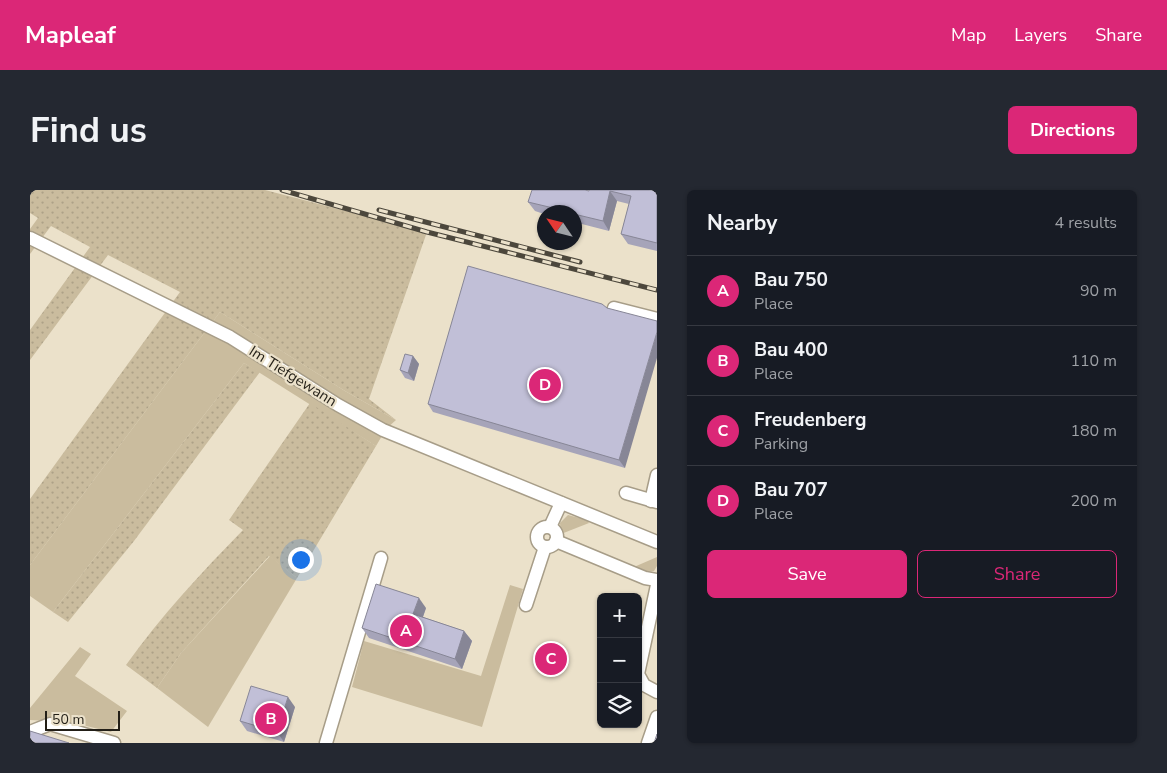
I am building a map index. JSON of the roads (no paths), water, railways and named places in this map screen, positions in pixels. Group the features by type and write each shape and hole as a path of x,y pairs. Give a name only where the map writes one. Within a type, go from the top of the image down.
{"street":[{"name":"Im Tiefgewann","path":"30,238 230,338 338,405 383,430 657,542"},
{"path":"614,308 657,319"},
{"path":"626,493 654,502 657,475"},
{"path":"550,528 561,503"},
{"path":"559,543 556,533 550,528 543,528 534,532 538,542 545,547 559,543 645,578 657,580"},
{"path":"526,605 545,547"},
{"path":"326,743 381,558"},
{"path":"657,585 638,674 644,685 657,692"},
{"path":"648,743 657,717"},
{"path":"30,732 50,724 114,743"}],"railway":[{"path":"282,190 427,232 657,290"},
{"path":"379,210 580,262"}],"place":[{"name":"Bau 707","path":"545,385"},
{"name":"Bau 750","path":"406,631"},
{"name":"Freudenberg","path":"551,659"},
{"name":"Bau 400","path":"271,719"}]}
